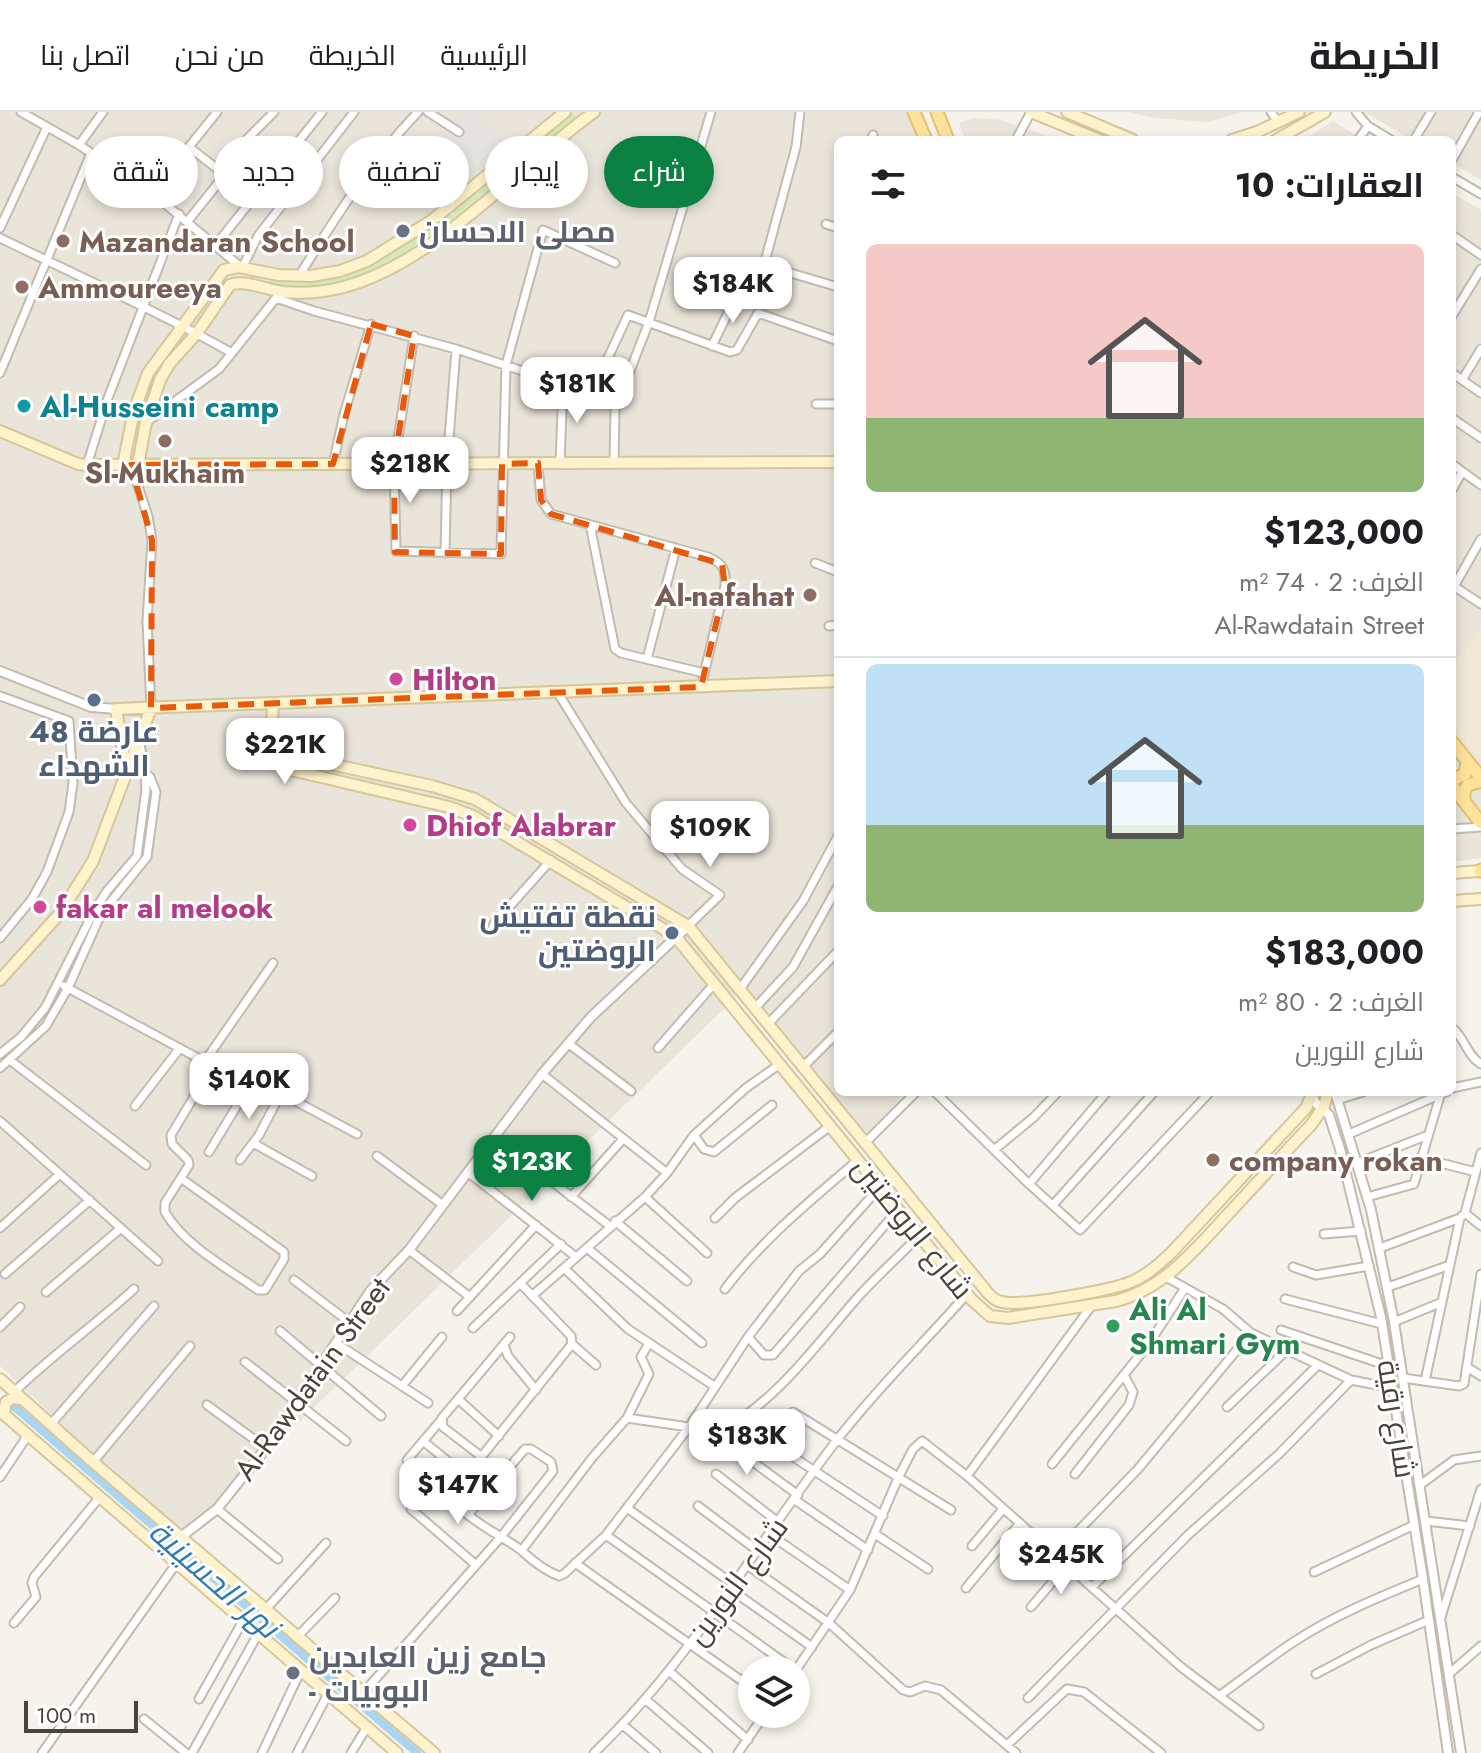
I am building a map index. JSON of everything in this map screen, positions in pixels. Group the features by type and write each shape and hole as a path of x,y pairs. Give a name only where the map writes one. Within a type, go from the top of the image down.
{"main road":[{"path":"131,465 134,411 144,382 160,354 185,326 220,274 231,267 299,276 354,267 397,244 441,214 565,112"},
{"path":"131,465 164,372 232,284 241,283 279,295 316,292 344,287 390,268 455,225 594,112"},
{"path":"914,112 924,136"},
{"path":"1031,112 1080,136"},
{"path":"1067,112 1090,116 1126,136"},
{"path":"1243,136 1299,112"},
{"path":"1283,136 1325,112"},
{"path":"941,115 947,136"},
{"path":"0,431 87,465 834,460"},
{"path":"126,772 116,709 834,681"},
{"path":"270,744 273,705"},
{"path":"0,980 78,889 98,850 151,708"},
{"name":"شارع الروضتين","path":"270,744 278,751 298,757 432,786 475,799 688,926 803,1067 834,1096 865,1143 987,1292 998,1301 1016,1303 1113,1287 1131,1282 1150,1271 1171,1253 1316,1096"},
{"name":"شارع الروضتين","path":"270,744 271,759 284,768 449,807 486,823 675,936 919,1236 985,1312 1004,1318 1092,1305 1133,1296 1166,1277 1316,1118 1323,1108 1320,1096"},
{"path":"1456,747 1481,780 1468,785 1464,801"},
{"path":"1456,780 1465,774 1467,762"},
{"path":"1456,789 1481,825"},
{"path":"1456,873 1481,871"},
{"path":"1456,901 1481,899"},
{"path":"1306,1108 1315,1109 1316,1118"},
{"path":"0,1379 434,1753"},
{"path":"17,1396 6,1402 2,1412 397,1753"}],"street":[{"path":"21,112 85,149"},
{"path":"79,145 103,112"},
{"path":"198,136 217,112"},
{"path":"250,136 274,112"},
{"path":"215,246 322,112"},
{"path":"171,208 242,268 258,236 354,112"},
{"path":"299,276 343,205 400,130 418,112"},
{"path":"428,112 459,132"},
{"path":"614,463 615,409 649,322 711,112"},
{"path":"712,346 739,290 756,288 761,276 796,147 800,112"},
{"path":"1018,136 1031,112"},
{"path":"1271,112 1279,123"},
{"path":"1356,112 1368,126 1384,136"},
{"path":"1416,136 1431,112"},
{"path":"1456,153 1479,112"},
{"path":"1361,136 1368,126"},
{"path":"0,228 47,127"},
{"path":"198,154 214,166"},
{"path":"0,373 85,167"},
{"path":"1456,179 1480,192"},
{"path":"187,222 214,187"},
{"path":"87,465 108,398 179,214"},
{"path":"826,224 834,227"},
{"path":"414,336 394,464 396,551 501,554 506,365 543,230 615,263"},
{"path":"0,238 185,326 232,353"},
{"path":"1456,238 1481,255"},
{"path":"1456,310 1481,269"},
{"path":"784,271 834,286"},
{"path":"1470,286 1481,293"},
{"path":"146,422 209,377 279,295 314,311 414,336 581,391 593,390 628,315 730,352 737,350 758,313 834,339"},
{"path":"1456,295 1463,299"},
{"path":"333,464 344,414 371,324"},
{"path":"445,553 447,464 456,349"},
{"path":"1462,380 1481,349"},
{"path":"1456,376 1481,393"},
{"path":"560,463 563,385"},
{"path":"816,404 834,404"},
{"path":"1456,421 1481,438"},
{"path":"538,463 541,500 546,510 555,516 676,548 722,564 725,586 701,687"},
{"path":"131,465 145,505 152,540 147,621 151,708"},
{"path":"1456,467 1481,485"},
{"path":"1456,483 1462,472"},
{"path":"590,525 615,649 619,653 704,673"},
{"path":"1456,582 1481,539"},
{"path":"647,659 676,548"},
{"path":"815,563 834,570"},
{"path":"1456,589 1481,604"},
{"path":"0,673 99,710 116,709"},
{"path":"558,693 626,803 682,869 720,895 688,926"},
{"path":"0,696 69,721 73,783 69,812 47,872 32,899 0,938"},
{"path":"0,1054 21,1037 37,1018 58,984 94,911 137,856 146,790 140,744"},
{"path":"0,1068 46,1026 68,988 101,914 147,857 156,792 145,773"},
{"path":"1456,828 1481,825"},
{"path":"740,989 803,901 834,843"},
{"path":"492,929 551,860"},
{"path":"755,1008 793,967 834,893"},
{"name":"Al-Rawdatain Street","path":"181,1537 217,1509 266,1448 371,1290 409,1250 542,1074 591,1017 688,926"},
{"path":"768,1024 834,955"},
{"path":"205,1061 273,963"},
{"path":"58,984 213,1065 237,1070 357,1134"},
{"path":"658,1048 714,984"},
{"path":"1456,1030 1472,1057 1481,1064"},
{"path":"803,1067 834,1036"},
{"path":"569,1044 631,1091"},
{"path":"135,1106 180,1048"},
{"path":"11,1061 146,1165"},
{"path":"532,1296 645,1197 694,1135 746,1088 780,1064"},
{"path":"182,1179 284,1252 284,1259 265,1290 258,1290 207,1254 167,1216 165,1203 182,1179 189,1161 172,1144 171,1135 213,1065"},
{"path":"542,1074 667,1173"},
{"path":"209,1152 253,1079"},
{"path":"1456,1087 1481,1082"},
{"path":"240,1160 280,1095"},
{"path":"865,1143 912,1096"},
{"path":"938,1096 1080,1230 1206,1096"},
{"path":"942,1100 946,1096"},
{"path":"994,1150 1054,1096"},
{"path":"1029,1184 1104,1096"},
{"path":"1053,1205 1150,1096"},
{"name":"شارع رقية","path":"1336,1096 1367,1197 1388,1287 1461,1753"},
{"path":"1349,1134 1438,1096"},
{"path":"1367,1197 1414,1184 1442,1096"},
{"path":"694,1135 704,1149 714,1152 772,1105"},
{"name":"شارع رقية","path":"1323,1108 1330,1119 1351,1190 1382,1324 1448,1753"},
{"path":"0,1121 158,1261"},
{"path":"715,1218 735,1198 830,1126"},
{"path":"1357,1163 1428,1135"},
{"path":"495,1138 687,1281"},
{"path":"571,1197 623,1139"},
{"path":"253,1143 312,1176"},
{"path":"1425,1381 1450,1265 1481,1153"},
{"path":"377,1156 443,1205"},
{"path":"1421,1158 1476,1172"},
{"path":"725,1289 746,1262 792,1216 858,1160"},
{"path":"469,1173 576,1257"},
{"path":"0,1228 60,1174"},
{"path":"1351,1190 1356,1183 1364,1187"},
{"path":"510,1337 407,1460 500,1538 559,1576 606,1535 689,1427 748,1337 799,1271 820,1254 880,1187"},
{"path":"645,1197 707,1253"},
{"path":"5,1274 90,1200"},
{"path":"748,1337 764,1355 773,1355 898,1210"},
{"path":"1463,1216 1481,1226"},
{"path":"1380,1248 1463,1216"},
{"path":"457,1311 536,1225"},
{"path":"46,1292 121,1228"},
{"path":"1324,1234 1361,1231"},
{"path":"715,1434 763,1402 805,1360 859,1296 919,1236"},
{"path":"473,1328 561,1244"},
{"path":"587,1248 702,1343"},
{"path":"409,1250 470,1297"},
{"path":"1388,1287 1450,1265"},
{"path":"1293,1267 1316,1275 1369,1266"},
{"path":"564,1268 628,1329 714,1386"},
{"path":"1403,1378 1464,1384 1481,1274"},
{"path":"1166,1277 1223,1309 1251,1333 1351,1380 1392,1388"},
{"path":"294,1280 349,1322"},
{"path":"520,1283 571,1336 572,1344 596,1365"},
{"path":"1052,1464 1148,1345 1185,1288"},
{"path":"17,1396 47,1360 134,1289"},
{"name":"شارع النورين","path":"594,1753 623,1725 691,1645 837,1440 967,1294"},
{"path":"1285,1299 1382,1324"},
{"path":"1394,1322 1442,1302"},
{"path":"967,1476 1092,1305"},
{"path":"51,1424 154,1306"},
{"path":"0,1327 20,1307"},
{"path":"1474,1321 1481,1327"},
{"path":"1281,1330 1388,1366"},
{"path":"280,1331 381,1416"},
{"path":"1055,1555 1138,1469 1251,1333"},
{"path":"402,1386 442,1337"},
{"path":"336,1343 428,1403"},
{"path":"522,1550 592,1458 627,1418 649,1374 641,1357 649,1343"},
{"path":"453,1498 453,1492 572,1344"},
{"path":"504,1345 508,1356 536,1390"},
{"path":"93,1462 190,1346"},
{"path":"1227,1407 1287,1350"},
{"path":"245,1362 346,1441"},
{"path":"1092,1587 1318,1365"},
{"path":"1467,1367 1481,1376"},
{"path":"1075,1474 1129,1405 1133,1392 1124,1375"},
{"path":"1028,1698 1188,1535 1279,1454 1351,1380"},
{"path":"458,1399 499,1436"},
{"path":"207,1405 266,1448"},
{"path":"793,1412 951,1510"},
{"path":"442,1418 443,1427 482,1457"},
{"path":"627,1418 715,1434 868,1550"},
{"path":"0,1477 28,1435"},
{"path":"766,1439 883,1516"},
{"path":"423,1441 466,1476"},
{"path":"806,1656 850,1590 899,1476 913,1449 922,1441 967,1476 1114,1610 1259,1726"},
{"path":"364,1692 500,1538 553,1471 551,1462 531,1449 525,1449 469,1514"},
{"path":"1402,1454 1410,1459 1416,1452"},
{"path":"1408,1488 1413,1482 1420,1485 1454,1460 1481,1456"},
{"path":"716,1474 778,1522"},
{"path":"1441,1617 1481,1489"},
{"path":"14,1623 36,1597 32,1583 34,1577 99,1498"},
{"path":"698,1506 758,1551"},
{"path":"627,1508 812,1647"},
{"path":"217,1509 278,1559"},
{"path":"411,1509 476,1565"},
{"path":"972,1546 1003,1509"},
{"path":"1426,1521 1470,1526"},
{"path":"966,1588 1020,1523"},
{"path":"1314,1572 1414,1525"},
{"path":"769,1534 850,1590"},
{"path":"875,1534 928,1569"},
{"path":"606,1535 776,1656"},
{"path":"266,1609 326,1543"},
{"path":"575,1563 738,1678"},
{"path":"42,1753 176,1564"},
{"path":"747,1565 829,1623 903,1690 910,1692 925,1686 941,1690 1016,1753"},
{"path":"1031,1607 1067,1565"},
{"path":"1219,1696 1294,1641 1332,1619 1423,1579"},
{"path":"298,1636 335,1598"},
{"path":"199,1699 244,1619"},
{"path":"1316,1674 1371,1645 1429,1620"},
{"path":"192,1753 259,1632"},
{"path":"1450,1673 1481,1646"},
{"path":"262,1753 301,1670"},
{"path":"669,1671 748,1740"},
{"path":"1007,1745 1067,1689 1074,1689 1084,1692 1161,1753"},
{"path":"297,1753 328,1694"},
{"path":"645,1699 708,1753"},
{"path":"144,1719 186,1753"},
{"path":"623,1725 656,1753"},
{"path":"351,1753 367,1727"},
{"path":"738,1753 756,1728"},
{"path":"602,1745 609,1753"}],"highlighted area":[{"path":"371,324 414,336 394,464 395,552 501,554 502,464 538,463 541,500 551,514 722,564 725,586 701,687 151,708 152,540 131,465 333,464"}],"shaded area":[{"path":"0,112 914,112 925,136 834,136 834,1096 901,1096 865,1143 741,992 181,1537 0,1366"},
{"path":"462,112 474,112 500,136 485,136 485,166 469,180 469,136 435,136"},
{"path":"1128,112 1243,112 1208,122 1155,118"},
{"path":"1364,112 1481,112 1481,180 1456,165 1456,136 1405,136"},
{"path":"975,118 1001,120 1047,136 964,136 959,123"},
{"path":"1333,121 1357,136 1309,136"},
{"path":"1456,195 1481,210 1481,858 1456,861"},
{"path":"1481,627 1481,762 1456,732 1456,661"}],"green space":[{"path":"572,113 576,117 553,136 544,136"},
{"path":"485,185 485,192 469,205 469,199"},
{"path":"458,208 466,208 456,216 453,212"},
{"path":"450,214 454,218 432,234 368,272 322,285 269,285 270,280 323,278 367,266 407,244"}],"waterway":[{"name":"نهر الحسينية","path":"11,1404 417,1753"}],"place":[{"name":"مصلى الاحسان","path":"403,231"},
{"name":"Mazandaran School","path":"63,241"},
{"name":"Ammoureeya","path":"22,287"},
{"name":"Al-Husseini camp","path":"24,406"},
{"name":"Sl-Mukhaim","path":"165,441"},
{"name":"Al-nafahat","path":"810,595"},
{"name":"Hilton","path":"396,679"},
{"name":"عارضة 48 الشهداء","path":"94,700"},
{"name":"Dhiof Alabrar","path":"410,825"},
{"name":"fakar al melook","path":"40,907"},
{"name":"نقطة تفتيش الروضتين","path":"672,933"},
{"name":"company rokan","path":"1213,1160"},
{"name":"Ali Al Shmari Gym","path":"1113,1326"},
{"name":"جامع زين العابدين - البوبيات","path":"293,1673"}]}
